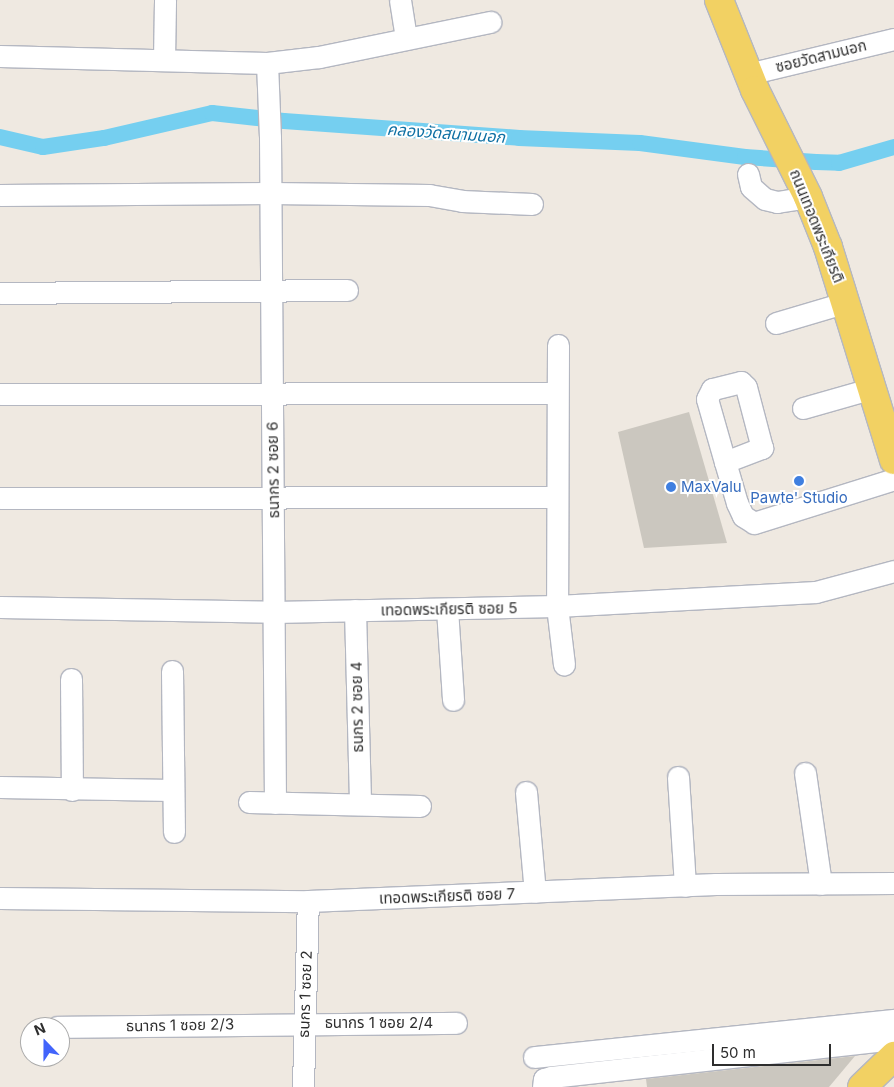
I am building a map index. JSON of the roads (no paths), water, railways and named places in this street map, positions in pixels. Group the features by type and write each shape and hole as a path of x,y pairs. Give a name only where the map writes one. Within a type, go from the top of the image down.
{"main road":[{"name":"ถนนเทอดพระเกียรติ","path":"719,0 748,74 777,137 808,197 847,302 894,460"}],"street":[{"path":"164,59 165,0"},
{"path":"400,0 406,39"},
{"path":"0,56 267,63 319,57 490,22"},
{"name":"ซอยวัดสามนอก","path":"748,74 894,38"},
{"name":"ธนากร 2 ซอย 6","path":"267,63 271,193 275,803"},
{"path":"748,174 751,188 765,199 777,202 808,197"},
{"path":"0,195 271,193 429,195 462,201 532,204"},
{"path":"0,293 347,290"},
{"path":"776,323 847,302"},
{"path":"558,345 557,606 564,665"},
{"path":"802,408 873,388"},
{"path":"0,394 272,391 558,393"},
{"path":"725,462 743,516 754,523 894,479"},
{"path":"0,498 557,497"},
{"name":"เทอดพระเกียรติ ซอย 5","path":"0,608 274,612 557,606 816,592 894,571"},
{"path":"447,609 453,700"},
{"name":"ธนกร 2 ซอย 4","path":"355,610 360,804"},
{"path":"172,671 174,832"},
{"path":"72,679 72,790"},
{"path":"805,773 821,884"},
{"path":"678,776 685,886"},
{"path":"0,787 72,790 172,790"},
{"path":"526,792 535,892"},
{"path":"249,802 420,806"},
{"name":"เทอดพระเกียรติ ซอย 7","path":"0,898 308,901 685,886 894,883"},
{"name":"ธนกร 1 ซอย 2","path":"303,1087 303,1024 308,901"},
{"path":"534,1058 894,1020"},
{"name":"ธนากร 1 ซอย 2/4","path":"303,1024 456,1023"},
{"name":"ธนากร 1 ซอย 2/3","path":"70,1027 303,1024"},
{"path":"543,1087 546,1078 618,1078 894,1038"}],"waterway":[{"name":"คลองวัดสนามนอก","path":"0,137 43,147 104,138 212,113 284,121 519,138 640,143 745,157 816,162 839,163 894,147"}],"place":[{"name":"Pawte' Studio","path":"799,481"},
{"name":"MaxValu","path":"671,487"}]}
